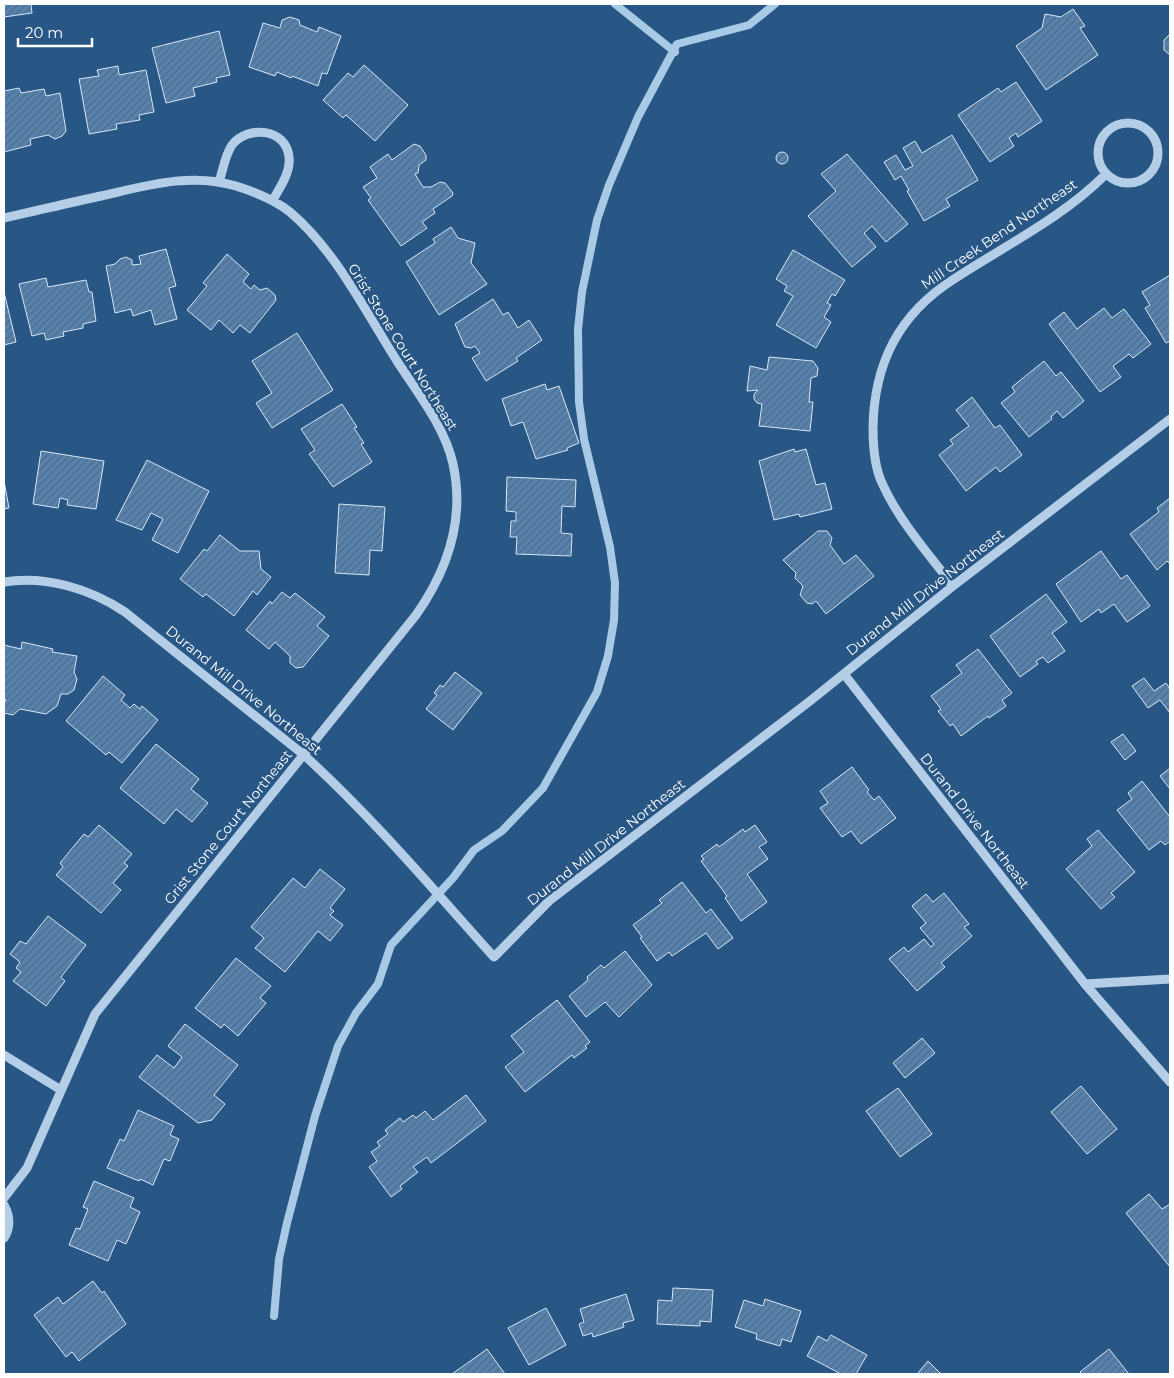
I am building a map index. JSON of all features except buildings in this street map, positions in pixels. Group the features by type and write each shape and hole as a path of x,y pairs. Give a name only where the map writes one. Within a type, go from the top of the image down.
{"street":[{"path":"1124,122 1135,123 1144,127 1152,134 1159,150 1158,160 1154,170 1146,177 1135,183 1124,183 1114,180 1106,174 1098,156 1098,145 1110,128 1124,122"},
{"path":"219,182 230,149 240,138 252,132 274,135 284,144 290,155 288,170 273,200"},
{"name":"Mill Creek Bend Northeast","path":"953,586 896,510 881,482 873,440 874,404 878,376 894,339 918,306 953,279 1076,202 1106,174"},
{"name":"Grist Stone Court Northeast","path":"4,218 172,181 196,179 219,182 273,200 290,212 327,253 432,417 453,464 457,505 445,563 431,594 95,1014 27,1168 4,1198"},
{"name":"Durand Mill Drive Northeast","path":"4,582 43,581 86,592 110,602 151,631 304,755 357,805 494,957 549,901 810,701 953,586 1170,419"},
{"name":"Durand Drive Northeast","path":"844,674 1085,984 1170,1082"},
{"path":"1085,984 1170,979"},
{"path":"4,1055 61,1090"},
{"path":"4,1205 8,1213 9,1227 4,1238"}],"waterway":[{"path":"615,4 675,52"},
{"path":"274,1316 279,1259 287,1223 315,1116 338,1046 356,1013 378,984 391,945 453,878 474,850 502,831 543,788 597,692 608,656 614,620 615,583 610,547 584,439 579,402 578,329 582,292 597,220 609,185 638,117 677,44 749,25 775,4"}]}
